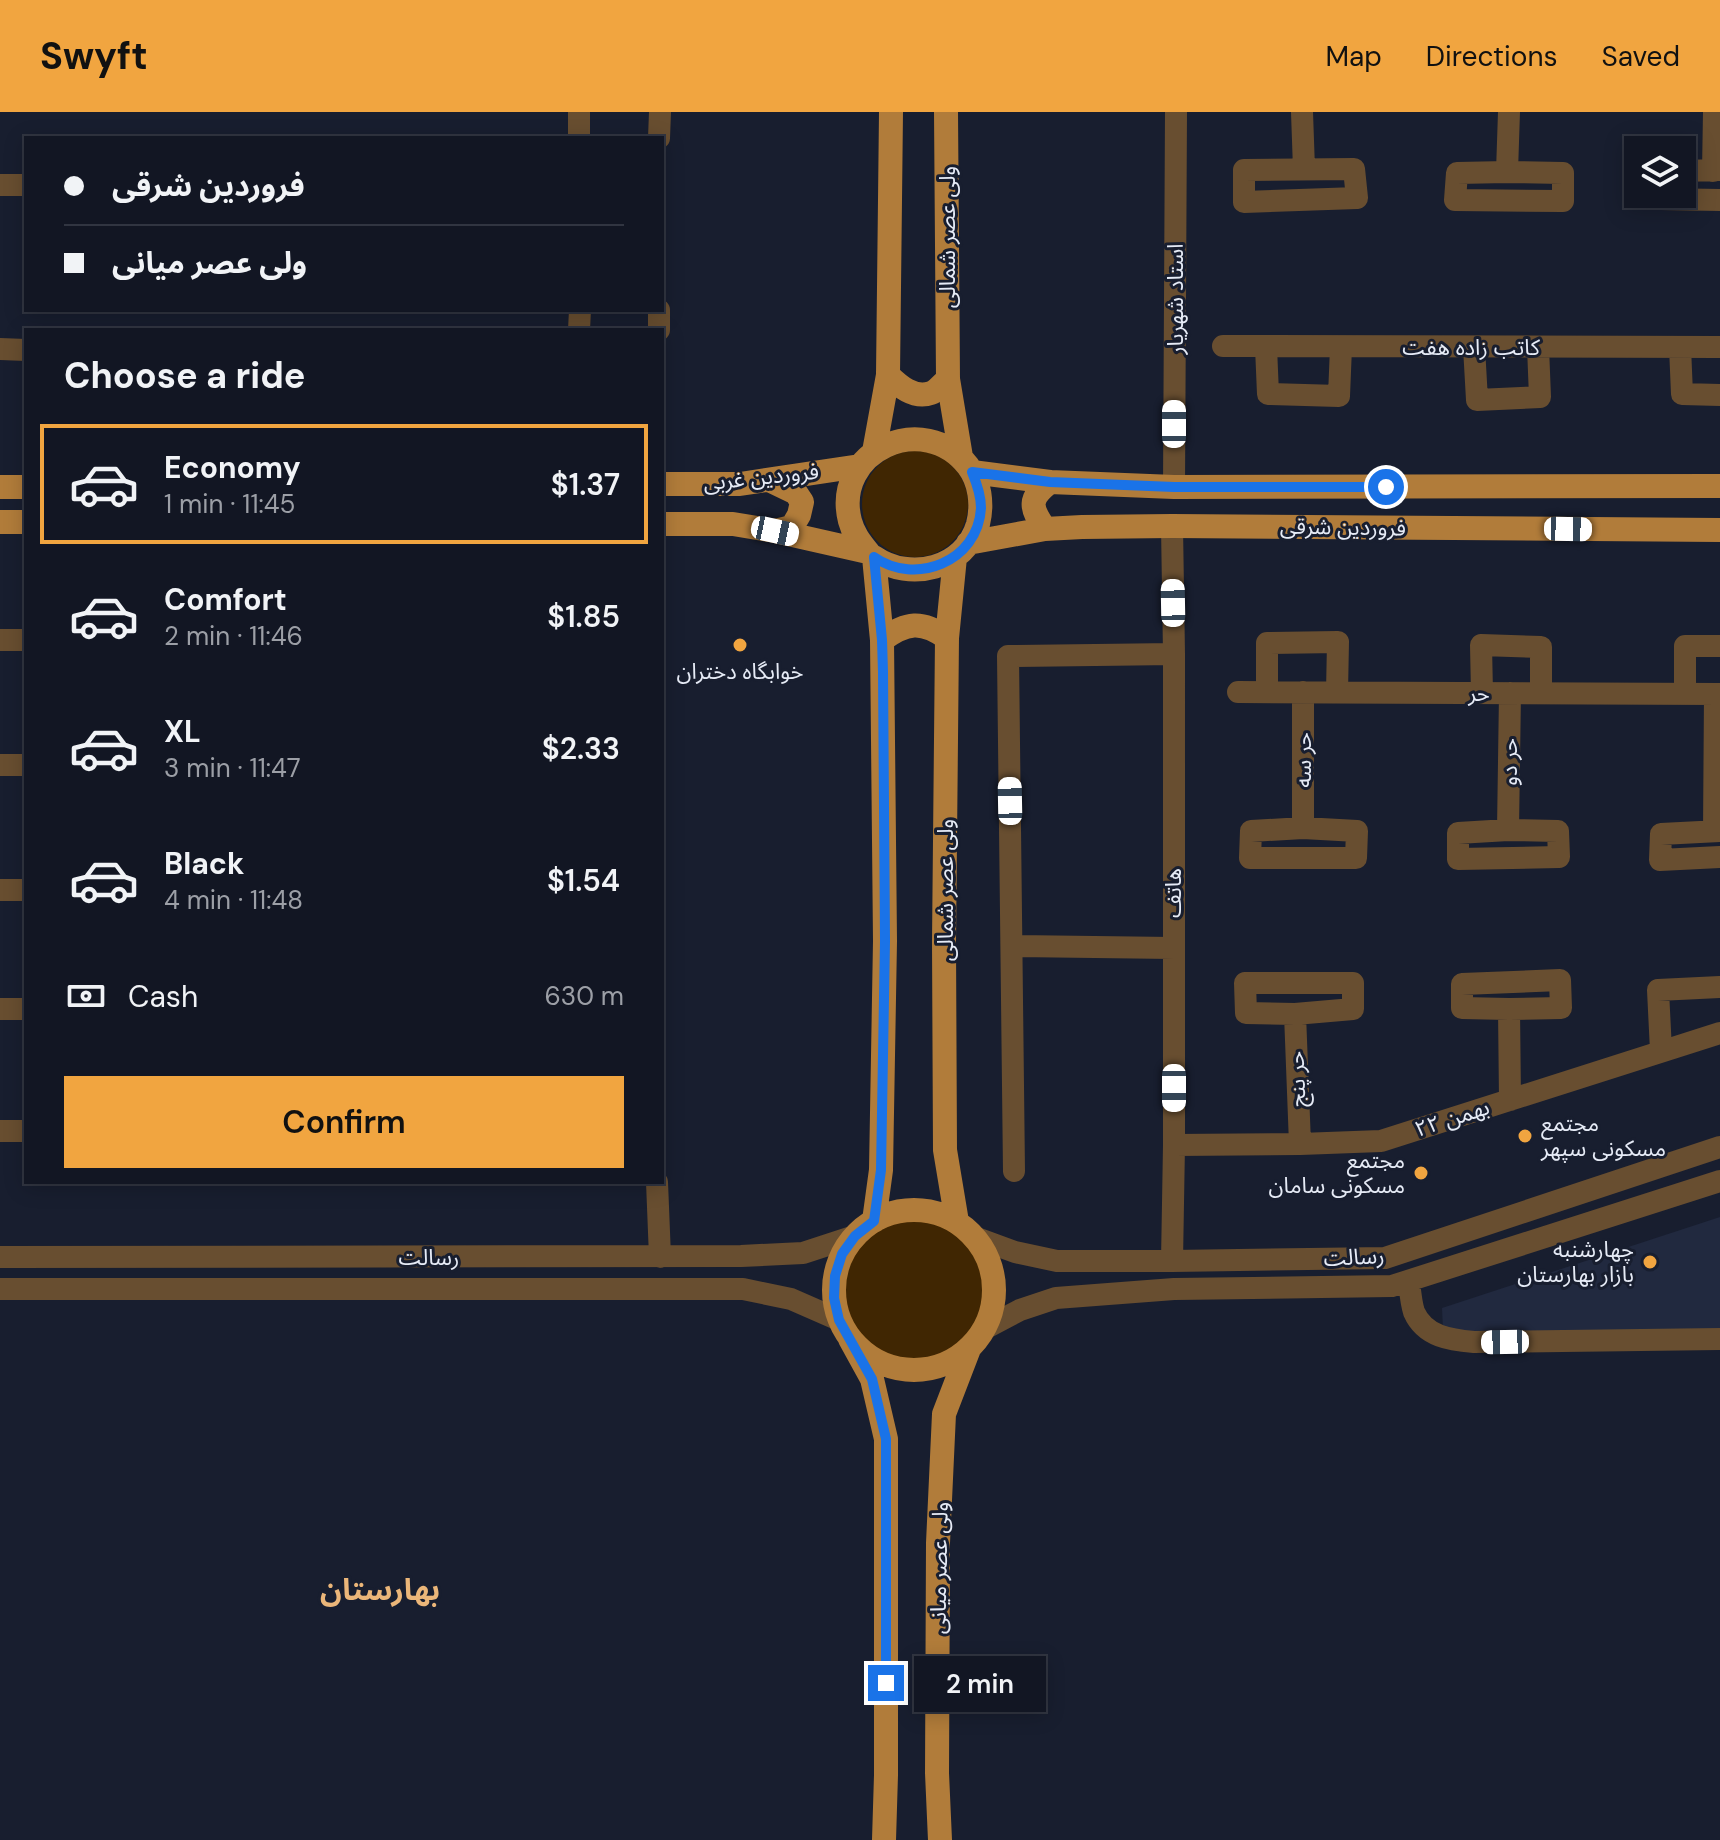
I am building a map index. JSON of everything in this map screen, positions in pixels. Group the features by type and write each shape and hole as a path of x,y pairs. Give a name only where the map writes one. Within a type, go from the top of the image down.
{"main road":[{"path":"867,459 890,443 918,439 945,446 967,464 979,489 981,508 977,527 962,550 939,566 920,570 901,569 883,563 871,554 856,537 850,520 848,501 852,482 867,459 888,375 891,112"},
{"name":"ولی عصر شمالی","path":"946,112 948,379 967,464"},
{"path":"888,375 900,388 914,394 932,393 948,379"},
{"name":"فروردین غربی","path":"664,484 740,484 867,459"},
{"name":"فروردین شرقی","path":"967,464 1050,482 1174,487 1720,486"},
{"path":"767,480 796,493 802,502 792,527 775,531"},
{"path":"1045,529 1035,513 1033,501 1036,492 1050,482"},
{"path":"0,487 24,487"},
{"path":"0,522 24,522"},
{"name":"فروردین غربی","path":"664,524 733,524 871,554"},
{"name":"فروردین شرقی","path":"962,550 1045,529 1082,527 1720,530"},
{"name":"ولی عصر شمالی","path":"962,550 947,638 944,927 945,1150 965,1230"},
{"path":"871,554 882,640 885,956 881,1170 864,1228 842,1254 835,1276 834,1298 844,1330 872,1379 886,1439 884,1840"},
{"path":"882,640 897,629 914,625 932,628 947,638"},
{"path":"844,1330 870,1357 894,1368 921,1370 947,1364 969,1349 984,1329 993,1306 994,1281 987,1258 965,1230 930,1212 901,1211 864,1228"},
{"name":"ولی عصر میانی","path":"940,1840 937,1773 938,1543 944,1414 969,1349"}],"street":[{"path":"579,112 579,136"},
{"path":"659,136 660,112"},
{"name":"استاد شهریار","path":"1174,487 1176,112"},
{"path":"1302,112 1304,169"},
{"path":"1507,172 1509,112"},
{"path":"1696,171 1717,170 1714,112"},
{"path":"1304,169 1354,169 1357,198 1244,202 1244,170 1304,169"},
{"path":"0,185 24,185"},
{"path":"1696,200 1720,200"},
{"name":"کاتب زاده هفت","path":"1223,346 1720,347"},
{"path":"1266,347 1268,394 1339,396 1341,347"},
{"path":"1474,347 1477,400 1540,397 1538,347"},
{"path":"1680,347 1682,394 1720,395"},
{"path":"0,349 24,350"},
{"name":"هاتف","path":"1172,526 1172,1261"},
{"path":"0,640 24,640"},
{"path":"1267,692 1267,643 1338,642 1337,692"},
{"path":"1482,693 1481,645 1541,647 1541,693"},
{"path":"1685,694 1685,646 1720,646"},
{"path":"1014,1171 1008,656 1174,654"},
{"name":"حر","path":"1238,692 1717,694"},
{"name":"حر سه","path":"1303,692 1303,828"},
{"name":"حر دو","path":"1508,830 1510,693"},
{"path":"1717,694 1717,831 1661,834 1660,860 1720,857"},
{"path":"0,765 24,765"},
{"path":"0,890 24,890"},
{"path":"1012,946 1173,948"},
{"path":"1661,1051 1658,990 1720,987"},
{"path":"0,1009 24,1009"},
{"path":"1509,1009 1510,1100"},
{"name":"حر پنج","path":"1295,1014 1300,1144"},
{"name":"۲۲ بهمن","path":"1174,1145 1381,1141 1720,1033"},
{"path":"0,1131 24,1131"},
{"name":"رسالت","path":"965,1230 1015,1252 1057,1261 1385,1258 1720,1147"},
{"name":"رسالت","path":"984,1329 1020,1310 1056,1298 1174,1289 1392,1286 1720,1181"},
{"path":"657,1184 660,1257"},
{"name":"رسالت","path":"0,1257 660,1257 803,1253 864,1228"},
{"path":"1409,1281 1414,1312 1427,1330 1451,1340 1720,1339"},
{"name":"رسالت","path":"0,1289 743,1289 791,1299 844,1330"}],"shaded area":[{"path":"915,451 935,455 952,467 964,484 968,504 964,524 952,541 935,553 915,557 895,553 878,541 866,524 862,504 866,484 878,467 895,455"},
{"name":"چهارشنبه بازار بهارستان","path":"1720,1217 1720,1336 1509,1339 1443,1330 1442,1308"},
{"path":"914,1219 941,1225 965,1240 980,1264 986,1291 980,1318 965,1342 941,1357 914,1363 887,1357 863,1342 848,1318 842,1291 848,1264 863,1240 887,1225"}],"place":[{"name":"خوابگاه دختران","path":"740,645"},
{"name":"مجتمع مسکونی سپهر","path":"1525,1136"},
{"name":"مجتمع مسکونی سامان","path":"1421,1173"},
{"name":"چهارشنبه بازار بهارستان","path":"1650,1262"}],"district":[{"name":"بهارستان","path":"380,1589"}],"route":[{"path":"886,1683 886,1439 872,1379 839,1320 834,1298 835,1276 842,1254 855,1236 874,1221 881,1170 885,941 883,672 874,557 901,569 920,570 939,566 955,557 977,527 981,508 979,489 972,472 1050,482 1174,487 1386,487"}]}
